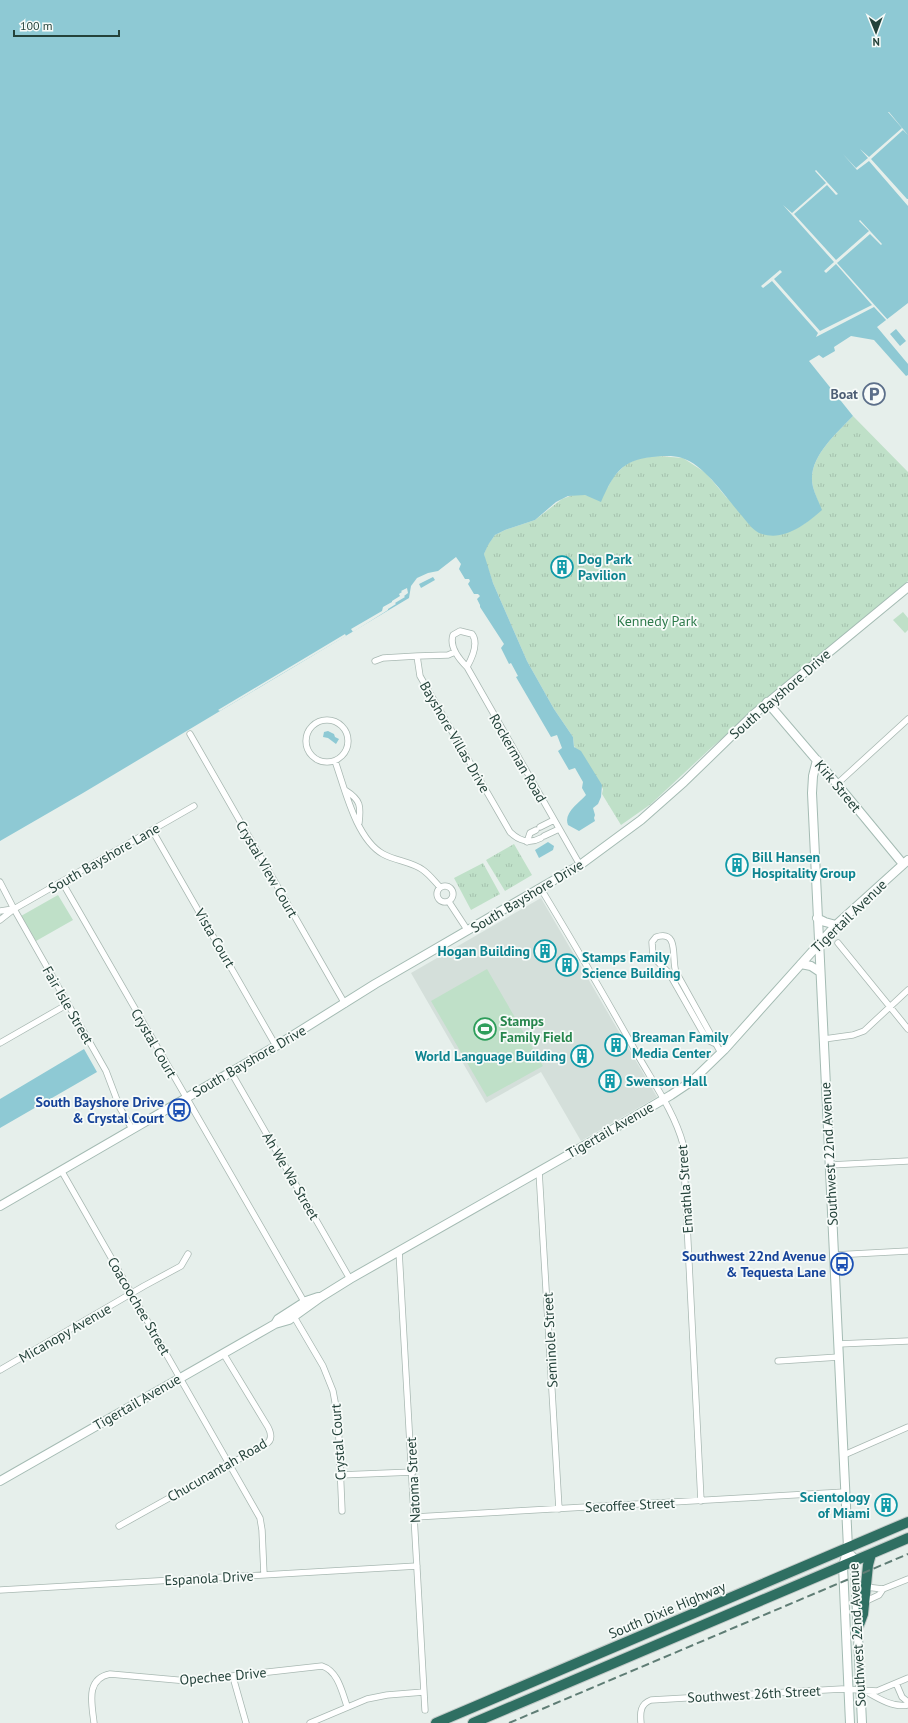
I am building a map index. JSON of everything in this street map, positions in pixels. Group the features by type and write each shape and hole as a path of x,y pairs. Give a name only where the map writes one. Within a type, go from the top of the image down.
{"highway":[{"name":"South Dixie Highway","path":"436,1723 908,1522"},
{"name":"South Dixie Highway","path":"473,1723 908,1538"},
{"path":"857,1630 863,1614 868,1565 871,1554"}],"street":[{"name":"South Bayshore Drive","path":"0,1206 276,1046 375,984 580,865 633,826 666,798 767,702 908,587"},
{"path":"375,661 383,658 448,655 455,652 451,643 453,634 460,631 472,634 474,637 475,644 466,667"},
{"name":"Rockerman Road","path":"455,652 466,667 580,865"},
{"name":"Bayshore Villas Drive","path":"417,656 420,676 497,811 512,834 527,842"},
{"name":"Kirk Street","path":"767,702 906,865"},
{"path":"837,784 908,719"},
{"path":"329,720 336,722 343,727 347,733 347,749 342,756 335,761 326,762 318,760 311,755 306,748 308,731 313,725 321,721 329,720"},
{"name":"Crystal View Court","path":"190,734 345,1004"},
{"name":"Southwest 22nd Avenue","path":"817,760 812,787 848,1548 843,1566 850,1723"},
{"path":"335,761 355,818 379,852 423,870 440,888"},
{"path":"345,790 359,802 359,823"},
{"name":"South Bayshore Lane","path":"0,920 14,909 194,806"},
{"path":"554,820 530,833 527,842 534,841 559,828"},
{"name":"Vista Court","path":"152,830 276,1046"},
{"name":"Tigertail Avenue","path":"0,1481 275,1324 286,1322 292,1314 305,1305 663,1100 696,1078 721,1054 836,925 906,865"},
{"name":"Fair Isle Street","path":"0,882 108,1076 118,1104 132,1130"},
{"name":"Crystal Court","path":"62,882 305,1305"},
{"path":"445,886 452,889 453,896 449,902 442,902 438,899 437,894 440,888 445,886"},
{"name":"Emathla Street","path":"541,889 576,946 680,1133 684,1153 701,1501"},
{"path":"449,902 468,931"},
{"name":"South Bayshore Lane","path":"0,911 14,909"},
{"path":"817,918 836,925"},
{"path":"714,1043 708,1040 702,1031 669,973 653,957 652,942 656,937 666,937 673,944 676,972 721,1054"},
{"path":"838,943 908,1028"},
{"path":"801,964 811,966 820,972"},
{"path":"824,1038 853,1035 860,1032 908,990"},
{"path":"0,1043 68,1004"},
{"name":"Ah We Wa Street","path":"231,1072 350,1279"},
{"path":"830,1165 908,1161"},
{"name":"Coacoochee Street","path":"61,1170 230,1464 261,1521 264,1575"},
{"name":"Seminole Street","path":"539,1171 559,1509"},
{"name":"Natoma Street","path":"399,1251 413,1472 425,1710"},
{"path":"834,1255 908,1251"},
{"name":"Micanopy Avenue","path":"0,1370 181,1266 188,1254"},
{"name":"Crystal Court","path":"292,1314 323,1366 333,1391 338,1418 342,1511"},
{"path":"838,1344 908,1341"},
{"name":"Chucunantah Road","path":"119,1526 270,1441 271,1436 268,1427 223,1353"},
{"path":"778,1360 839,1357"},
{"path":"844,1455 908,1427"},
{"path":"340,1475 413,1472"},
{"name":"Secoffee Street","path":"415,1517 845,1492"},
{"name":"Southwest 22nd Avenue","path":"848,1548 855,1561 857,1630 863,1691 862,1723"},
{"name":"Espanola Drive","path":"0,1590 417,1566"},
{"path":"864,1602 879,1595 883,1590 908,1579"},
{"path":"866,1587 883,1590"},
{"name":"Opechee Drive","path":"94,1723 92,1689 96,1680 101,1676 119,1674 182,1681 322,1666 328,1669 335,1678 347,1706"},
{"path":"233,1676 246,1723"},
{"name":"Southwest 26th Street","path":"641,1723 640,1712 643,1705 646,1702 655,1699 848,1690 877,1691 908,1678"},
{"path":"896,1683 902,1697 908,1702"},
{"name":"Southwest 26th Street","path":"863,1691 899,1706 908,1705"},
{"path":"310,1723 347,1706 378,1696 424,1692"}],"shaded area":[{"path":"541,898 657,1097 581,1141 541,1072 486,1103 411,973"}],"green space":[{"name":"Kennedy Park","path":"853,416 908,472 908,581 712,747 651,804 621,825 602,794 603,789 574,746 573,737 554,709 527,661 493,583 485,560 484,554 487,546 495,535 535,520 562,499 580,494 590,496 608,487 613,477 626,464 640,458 659,456 683,458 706,473 726,497 778,535 791,531 811,519 821,510 813,487 812,477 814,467 824,448"},
{"path":"903,612 908,618 908,630 905,633 893,620"},
{"path":"514,844 532,875 505,891 486,860"},
{"path":"483,863 500,894 471,910 454,878"},
{"path":"58,895 73,920 36,941 21,916"},
{"name":"Stamps Family Field","path":"487,969 543,1066 487,1097 431,1001"}],"water":[{"path":"0,0 908,0 908,303 877,327 908,364 908,375 906,376 874,340 851,336 834,347 835,351 823,358 819,355 809,361 853,416 824,448 814,467 812,477 813,487 822,510 795,530 771,536 762,534 751,527 715,483 691,462 678,457 652,457 641,459 625,465 619,470 601,502 585,495 568,496 556,502 535,520 495,535 484,554 493,583 527,661 554,709 573,737 574,747 581,751 602,785 601,797 598,804 593,808 595,821 579,831 568,825 567,821 570,812 586,795 582,788 583,782 575,768 569,770 558,751 562,748 557,735 551,737 516,677 518,676 511,663 509,664 501,648 504,644 480,607 477,599 480,596 478,594 474,594 468,584 470,581 469,579 465,579 459,569 461,564 456,557 438,571 428,573 417,578 411,586 409,598 0,841"},
{"path":"896,329 906,341 900,346 890,334"},
{"path":"433,577 435,580 421,588 419,584"},
{"path":"328,731 339,739 336,744 328,738 323,737 324,732"},
{"path":"548,842 554,846 553,850 539,858 535,850"},
{"path":"84,1049 97,1072 0,1128 0,1099"}],"pier":[{"path":"889,112 908,135 903,130 871,159 908,199 908,206 869,161 857,170 843,154 856,168 868,158 860,149 869,157 902,128"},
{"path":"816,170 838,194 836,195 827,185 794,214 836,260 869,231 859,221 860,220 882,244 881,245 870,234 837,263 888,320 887,321 874,307 816,337 818,333 772,281 763,288 761,286 780,270 782,272 774,279 820,331 872,305 836,264 826,273 824,271 834,262 783,205 792,213 826,183 815,171"},
{"path":"407,588 408,593 404,596 405,597 395,603 396,604 388,610 353,632 351,629 382,611 383,607 400,596 399,594 402,592 401,591"},
{"path":"345,634 346,636 220,711 218,710"}],"railway":[{"path":"509,1723 908,1554"}],"place":[{"name":"Boat","path":"874,394"},
{"name":"Dog Park Pavilion","path":"562,567"},
{"name":"Bill Hansen Hospitality Group","path":"737,865"},
{"name":"Hogan Building","path":"545,951"},
{"name":"Stamps Family Science Building","path":"567,965"},
{"name":"Stamps Family Field","path":"485,1029"},
{"name":"Breaman Family Media Center","path":"616,1045"},
{"name":"World Language Building","path":"582,1056"},
{"name":"Swenson Hall","path":"610,1081"},
{"name":"South Bayshore Drive & Crystal Court","path":"179,1110"},
{"name":"Southwest 22nd Avenue & Tequesta Lane","path":"842,1264"},
{"name":"Scientology of Miami","path":"886,1505"}]}
